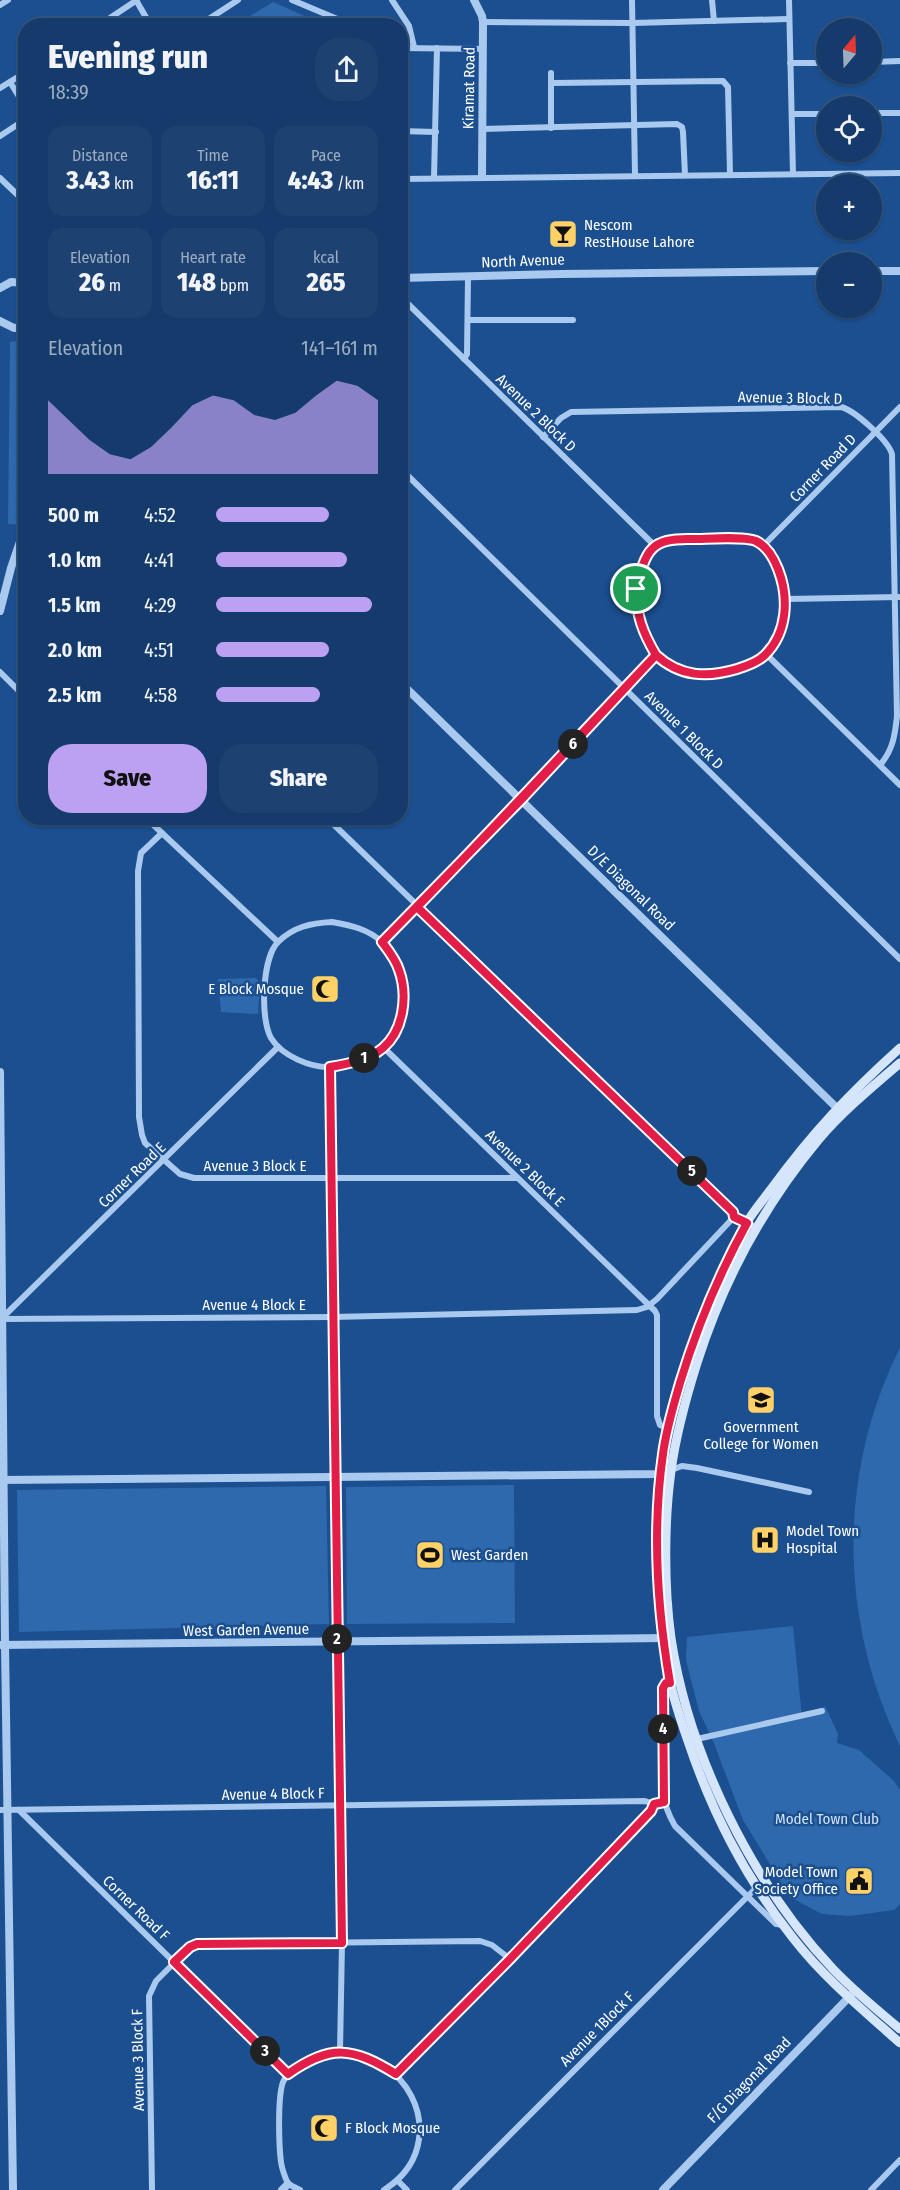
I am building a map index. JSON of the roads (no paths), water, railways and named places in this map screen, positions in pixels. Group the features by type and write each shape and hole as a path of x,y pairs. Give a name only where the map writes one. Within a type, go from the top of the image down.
{"main road":[{"path":"900,1048 801,1148 747,1223 704,1312 667,1428 660,1474 657,1531 658,1592 667,1639 697,1739 723,1801 759,1871 793,1920 852,1993 900,2043"},
{"path":"900,1063 840,1111 756,1227 729,1280 706,1335 686,1400 671,1470 667,1526 667,1639 670,1683 709,1798 733,1848 783,1925 812,1960 900,2029"}],"street":[{"path":"0,5 8,0"},
{"path":"110,18 136,0 146,18"},
{"path":"210,18 238,0"},
{"path":"292,0 335,18"},
{"path":"392,0 404,18"},
{"name":"Kiramat Road","path":"474,0 483,22 482,177"},
{"path":"632,0 635,175"},
{"path":"712,0 714,21"},
{"path":"789,0 793,174"},
{"path":"483,22 632,23 788,19"},
{"path":"408,24 414,47"},
{"path":"408,46 483,49"},
{"path":"434,178 436,48"},
{"path":"882,62 900,61"},
{"path":"790,63 816,63"},
{"path":"551,73 551,128"},
{"path":"0,88 18,77"},
{"path":"551,83 720,80 726,82 730,174"},
{"path":"10,82 18,95"},
{"path":"882,113 900,112"},
{"path":"792,114 816,114"},
{"path":"0,136 18,124"},
{"path":"482,129 680,125 683,132 685,175"},
{"path":"408,131 436,132"},
{"path":"408,179 900,173"},
{"path":"0,178 18,195"},
{"name":"North Avenue","path":"408,278 816,271"},
{"path":"882,271 900,271"},
{"path":"464,359 467,354 468,276"},
{"path":"2,284 18,281"},
{"name":"Avenue 2 Block D","path":"408,304 655,546"},
{"path":"468,320 573,320"},
{"path":"1,323 18,328"},
{"name":"Avenue 3 Block D","path":"543,437 561,418 571,412 841,407 849,410 887,442 892,454 898,597 896,729 891,750 880,765"},
{"name":"Corner Road D","path":"763,546 900,407"},
{"name":"Avenue 1 Block D","path":"408,476 900,959"},
{"path":"677,538 750,539 763,546 775,561 783,580 786,599 782,625 766,654 743,667 716,675 681,671 656,655 638,617 636,589 643,566 655,546 677,538"},
{"path":"0,611 18,547"},
{"path":"786,599 898,597"},
{"path":"766,654 900,785"},
{"path":"382,942 521,800 656,655"},
{"path":"0,672 18,690"},
{"name":"D/E Diagonal Road","path":"408,690 840,1111"},
{"path":"153,825 278,942"},
{"path":"334,825 733,1212 734,1217 756,1227"},
{"name":"Avenue 3 Block E","path":"162,833 141,853 138,871 139,1118 145,1143 180,1174 194,1178 517,1178"},
{"path":"332,922 355,926 382,942 399,969 404,997 398,1025 383,1047 362,1059 330,1067 298,1060 278,1047 269,1032 265,999 268,957 278,942 297,928 312,923 332,922"},
{"name":"Corner Road E","path":"1,1319 278,1047"},
{"name":"Avenue 2 Block E","path":"383,1047 650,1305"},
{"path":"330,1067 342,1943 340,2051"},
{"path":"0,1072 4,1809 14,2190"},
{"path":"667,1428 660,1425 657,1416 657,1315 650,1305 734,1217"},
{"name":"Avenue 4 Block E","path":"1,1319 332,1317 637,1310 650,1305"},
{"path":"2,1480 660,1474 682,1466 697,1467 809,1491"},
{"name":"West Garden Avenue","path":"3,1645 667,1639"},
{"path":"670,1683 666,1683 663,1688 664,1802 675,1826 776,1924 783,1925 793,1920"},
{"path":"697,1739 822,1711"},
{"name":"Avenue 4 Block F","path":"4,1809 645,1801 654,1804 664,1802"},
{"path":"396,2074 510,1959 651,1811 654,1804"},
{"name":"Corner Road F","path":"19,1810 288,2074"},
{"name":"Avenue 1Block F","path":"455,2190 757,1887"},
{"name":"Avenue 3 Block F","path":"152,2190 149,1996 156,1981 190,1947 197,1944 480,1941 492,1945 510,1959"},
{"name":"F/G Diagonal Road","path":"663,2190 852,1993"},
{"path":"300,2190 285,2187 279,2125 281,2085 288,2074 312,2058 340,2051 374,2060 396,2074 408,2087 417,2106 419,2133 417,2150 398,2181 384,2190"},
{"path":"871,2190 900,2160"},
{"path":"398,2181 407,2190"}],"place":[{"name":"Nescom RestHouse Lahore","path":"563,234"},
{"name":"E Block Mosque","path":"325,989"},
{"name":"Government College for Women","path":"761,1400"},
{"name":"Model Town Hospital","path":"765,1540"},
{"name":"West Garden","path":"430,1555"},
{"name":"Model Town Society Office","path":"859,1881"},
{"name":"F Block Mosque","path":"324,2128"}],"park label":[{"name":"Model Town Club","path":"827,1819"}]}
